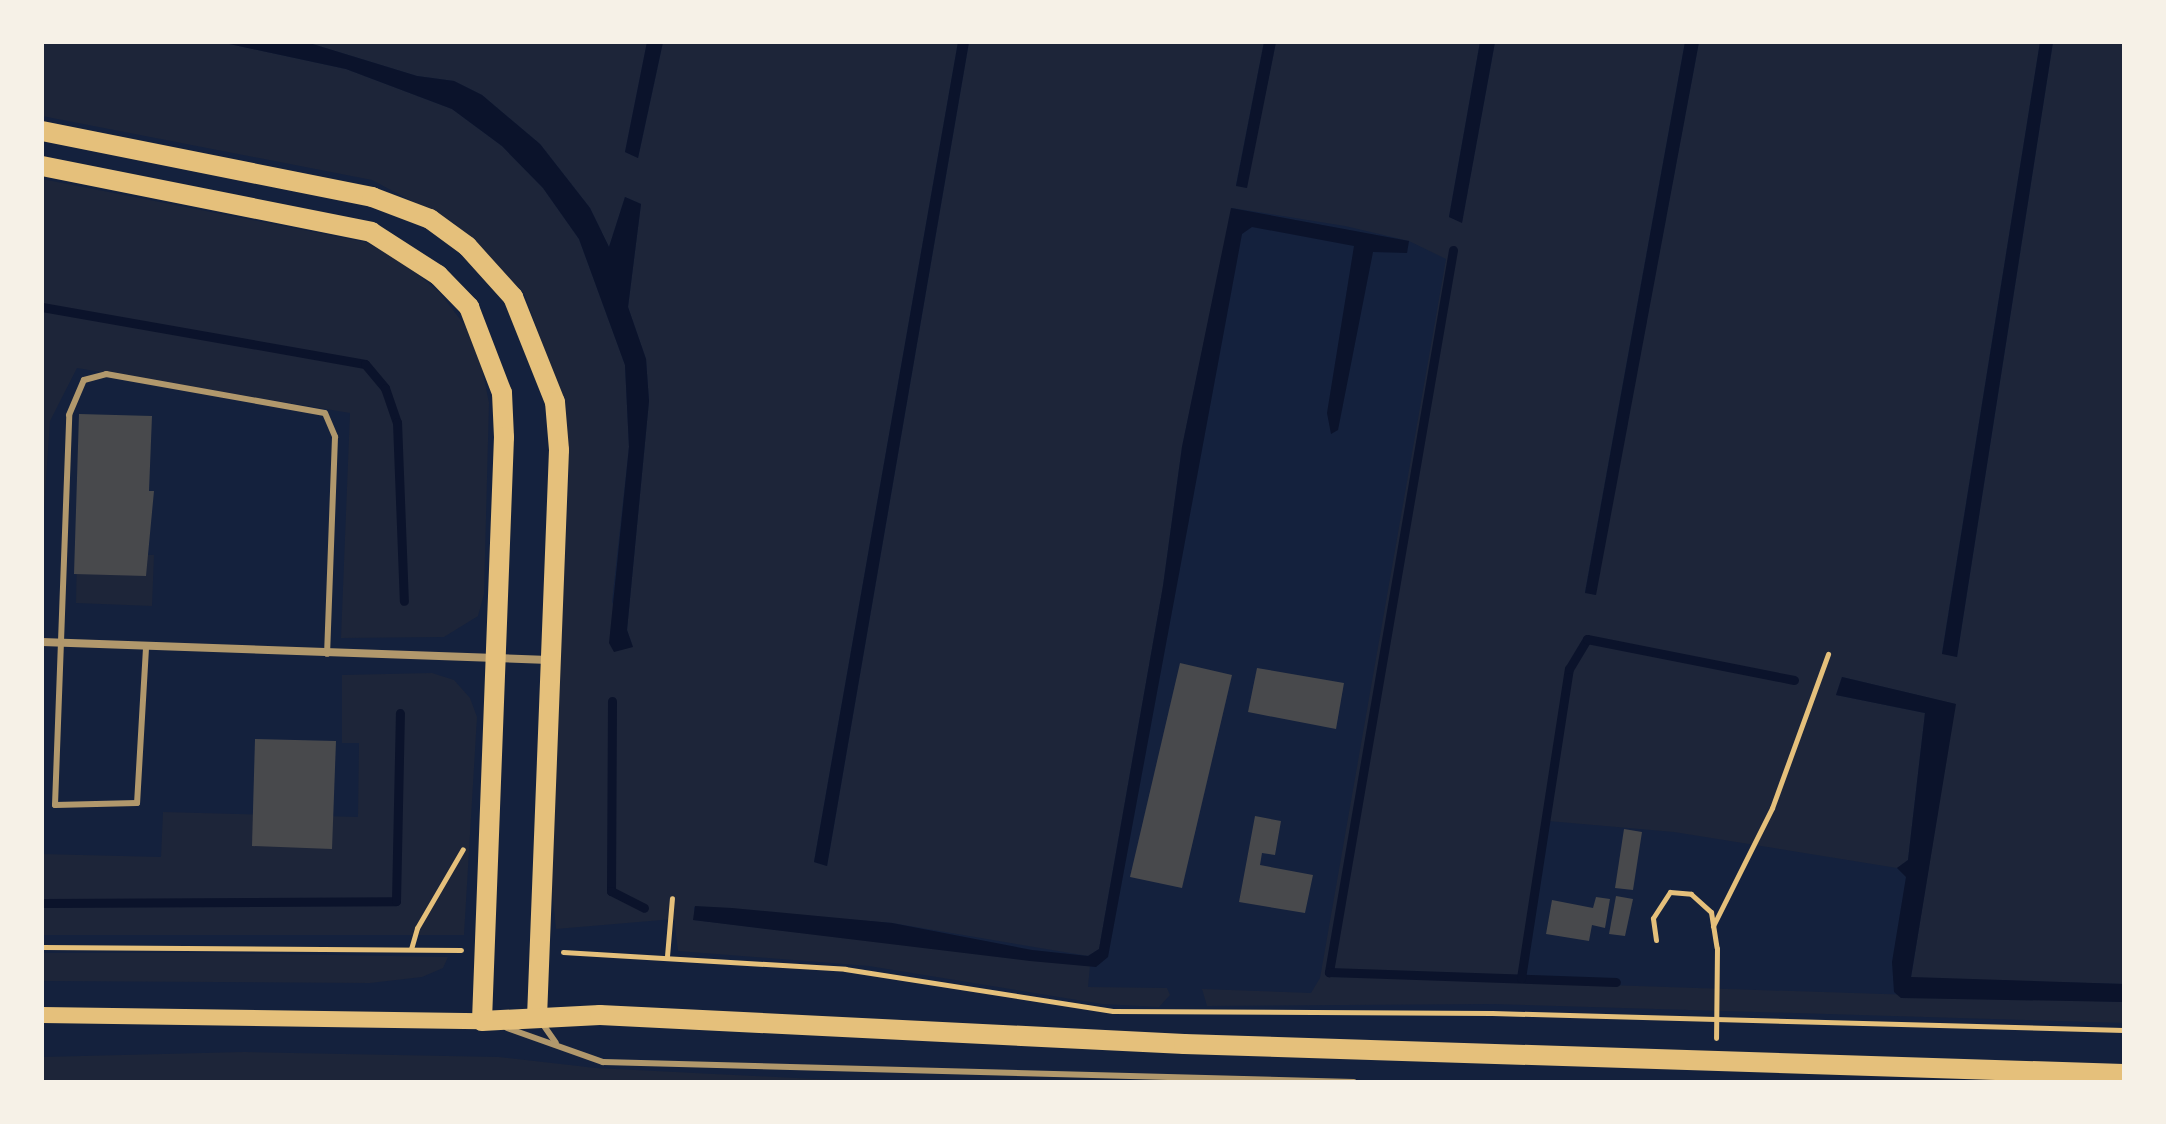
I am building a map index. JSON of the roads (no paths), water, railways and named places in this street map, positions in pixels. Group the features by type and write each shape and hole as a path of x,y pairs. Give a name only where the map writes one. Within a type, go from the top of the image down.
{"main road":[{"path":"42,131 372,197 430,219 467,246 513,297 555,402 559,450 537,1017"},
{"path":"42,166 371,232 438,275 469,307 502,393 496,659 482,1021"},
{"path":"42,1015 482,1021 600,1015 1184,1044 2124,1074"}],"street":[{"path":"42,642 549,660"}],"lane":[{"path":"146,648 137,803 55,805 69,415 84,380 106,374 325,413 335,437 327,654"},
{"path":"537,1017 556,1043"},
{"path":"482,1021 556,1043 603,1062 1354,1082"}],"waterway":[{"path":"1453,250 1329,972 1616,982"},
{"path":"42,307 365,364 385,388 397,422 404,601"},
{"path":"1521,978 1569,669 1587,639 1794,680"},
{"path":"612,701 611,891 644,908"},
{"path":"42,903 396,901 400,713"}]}
